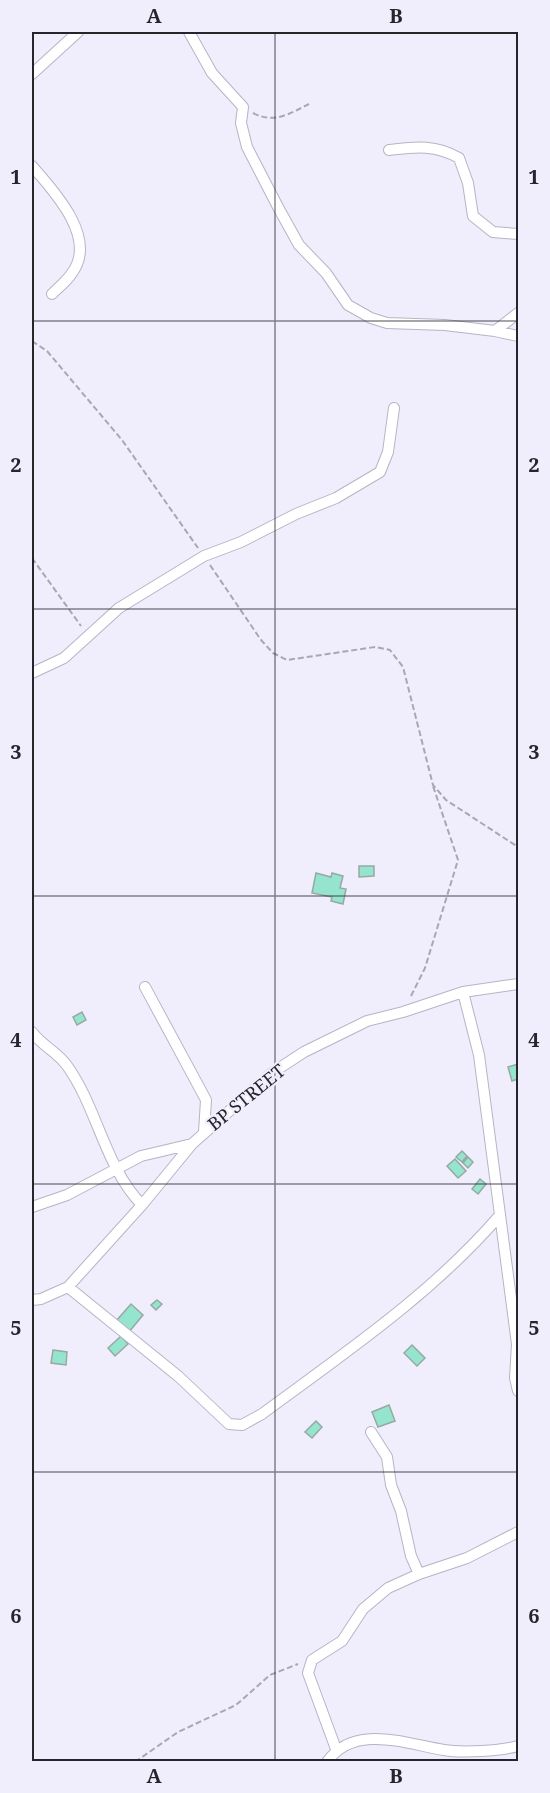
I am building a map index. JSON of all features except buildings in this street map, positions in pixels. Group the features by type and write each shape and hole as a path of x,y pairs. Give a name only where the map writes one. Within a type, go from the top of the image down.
{"street":[{"path":"32,74 78,32"},
{"path":"189,32 212,73 243,107 241,123 248,147 299,245 326,273 348,305 371,318 387,323 445,325 519,336"},
{"path":"389,150 429,146 444,149 459,158 468,183 473,216 493,232 519,234"},
{"path":"32,166 68,213 76,230 80,248 73,273 52,294"},
{"path":"495,331 519,313"},
{"path":"32,673 64,658 119,608 204,556 241,542 296,514 336,498 380,472 388,452 394,408"},
{"name":"BP STREET","path":"32,1300 41,1299 68,1287 204,1132 272,1073 304,1052 367,1021 404,1012 463,992 519,984"},
{"path":"145,987 206,1100 204,1132"},
{"path":"463,992 479,1055 517,1344 515,1378 519,1392"},
{"path":"32,1032 68,1066 116,1168 129,1192 142,1205"},
{"path":"32,1207 67,1195 141,1156 192,1144"},
{"path":"68,1287 178,1376 229,1424 242,1425 262,1413 384,1324 470,1249 500,1215"},
{"path":"371,1432 387,1457 391,1485 401,1511 411,1556 419,1574"},
{"path":"336,1749 308,1673 312,1660 342,1641 363,1609 388,1588 419,1574 466,1558 519,1532"},
{"path":"327,1761 336,1749 354,1741 389,1739 447,1750 519,1746"}],"path":[{"path":"243,107 268,119 283,117 309,104"},
{"path":"32,341 47,351 122,440 273,653 287,660 375,647 390,650 403,668 443,823 458,860 435,928 425,968 404,1012"},
{"path":"32,558 89,637"},
{"path":"433,785 446,800 519,847"},
{"path":"135,1761 178,1732 236,1705 270,1675 286,1667 312,1660"}]}
